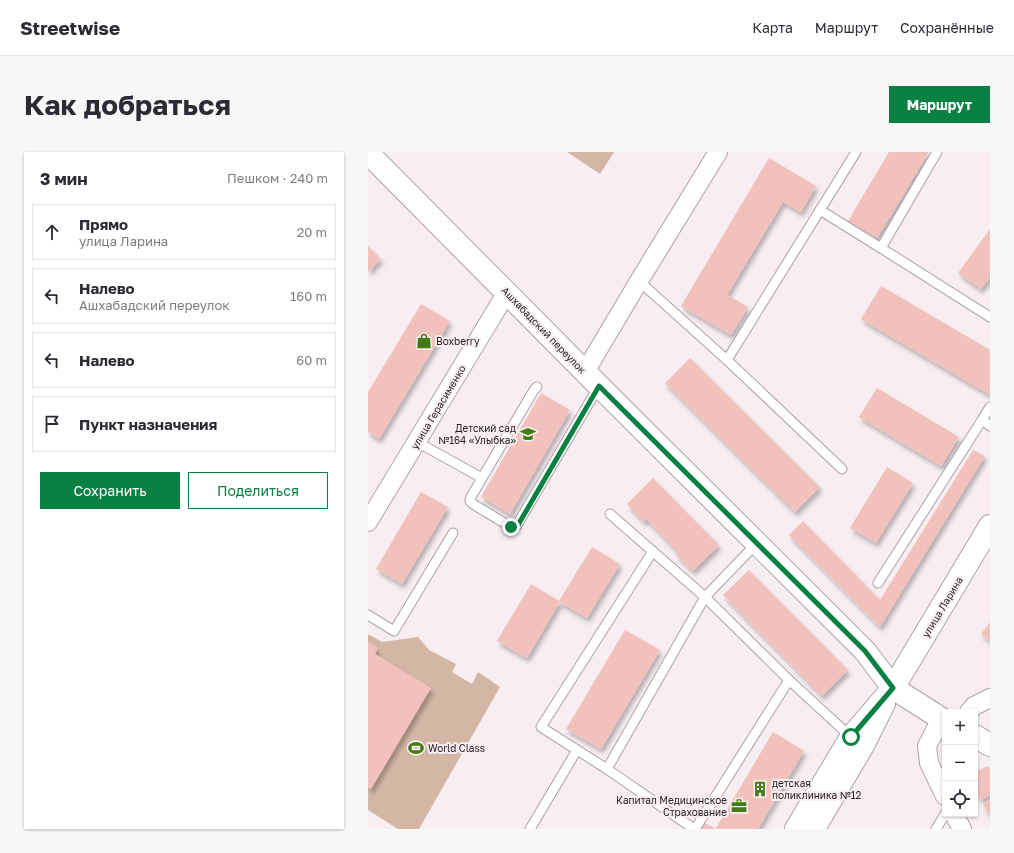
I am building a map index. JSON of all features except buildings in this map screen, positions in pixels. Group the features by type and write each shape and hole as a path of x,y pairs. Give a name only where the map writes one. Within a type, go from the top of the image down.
{"main road":[{"name":"Ашхабадский переулок","path":"368,153 865,651 893,688 942,719"},
{"name":"улица Ларина","path":"796,829 851,737 893,688 990,526"},
{"path":"978,738 990,745"}],"street":[{"path":"592,379 639,281 718,152"},
{"name":"улица Герасименко","path":"368,522 507,292"},
{"name":"улица Ларина","path":"816,829 865,746 893,688"},
{"path":"972,709 974,706 990,698"},
{"path":"942,722 927,746 929,763 942,790"},
{"path":"956,817 962,829"}],"lane":[{"path":"727,360 856,152"},
{"path":"881,248 938,152"},
{"path":"820,210 990,317"},
{"path":"639,281 727,360 842,469"},
{"path":"538,387 534,390 470,501 511,527 518,525 592,379"},
{"path":"878,583 990,407"},
{"path":"982,420 990,426"},
{"path":"416,442 482,478"},
{"path":"610,514 705,597 789,680 851,737"},
{"path":"368,615 394,631 453,533"},
{"path":"607,769 705,597 757,543"},
{"path":"653,551 541,727 607,769 694,829 789,680"},
{"path":"530,829 577,750"},
{"path":"936,829 943,817"}],"shaded area":[{"path":"567,152 614,152 600,174"},
{"name":"World Class","path":"368,634 382,642 418,637 429,650 456,664 452,672 472,684 478,672 500,687 419,829 398,829 368,810"}],"place":[{"name":"Boxberry","path":"424,341"},
{"name":"Детский сад №164 «Улыбка»","path":"528,434"},
{"name":"World Class","path":"416,748"},
{"name":"детская поликлиника №12","path":"760,789"},
{"name":"Капитал Медицинское Страхование","path":"739,806"}],"route":[{"path":"511,527 518,525 599,386 865,651 893,688 851,737"}]}
